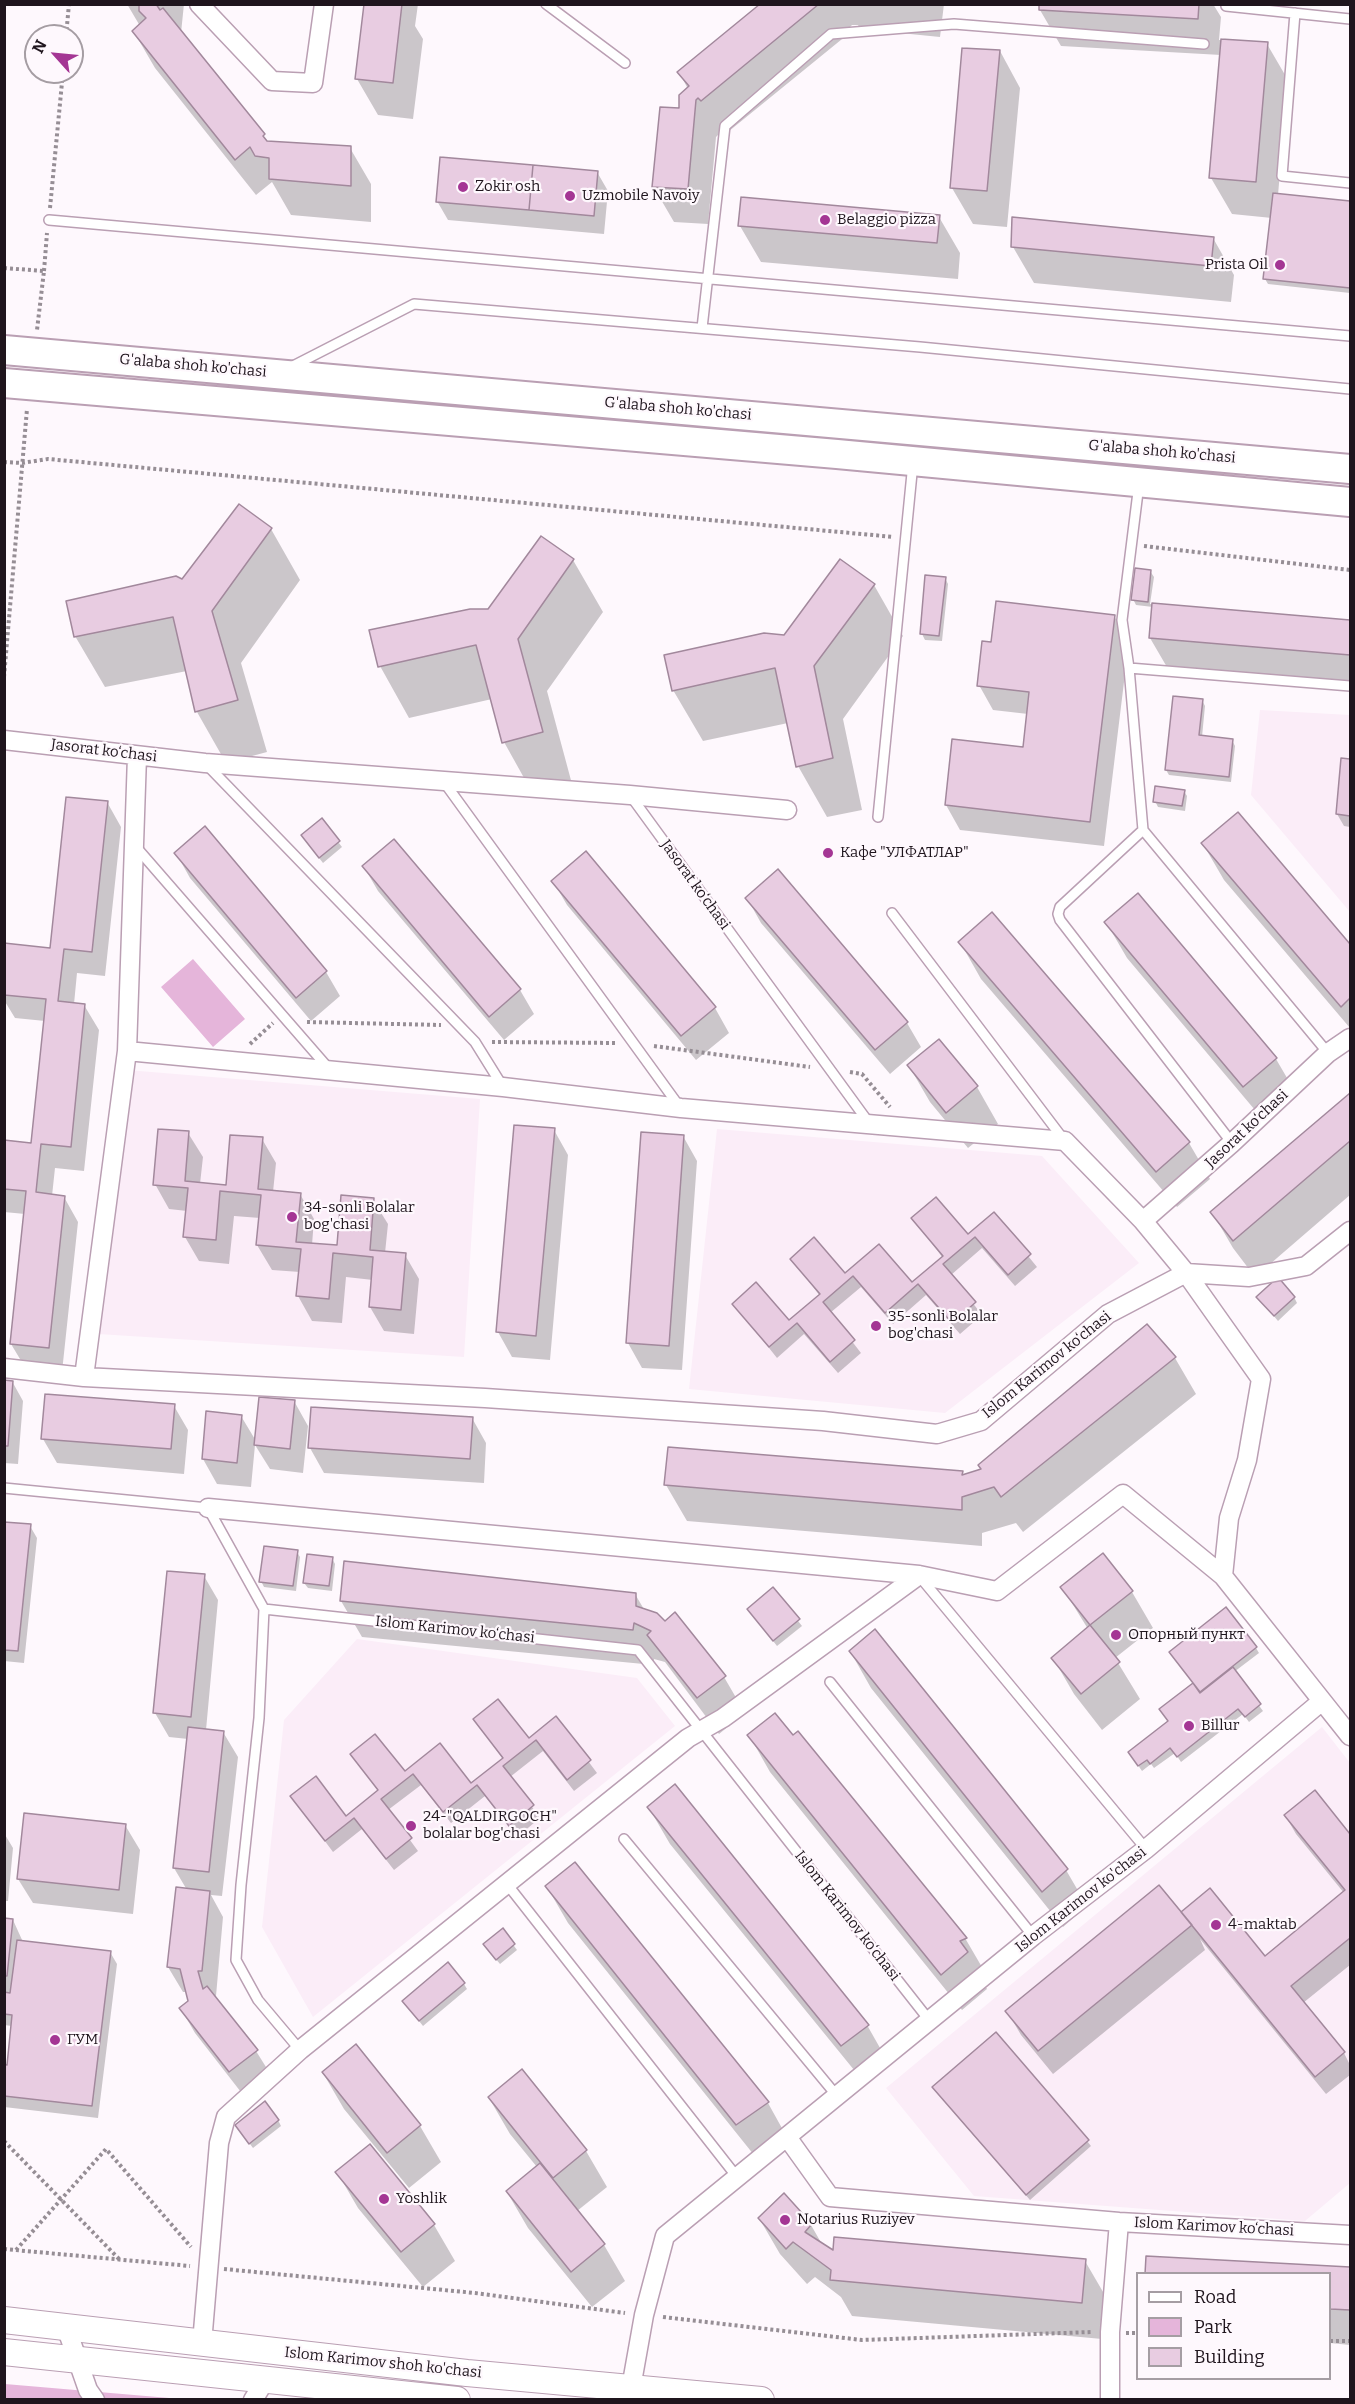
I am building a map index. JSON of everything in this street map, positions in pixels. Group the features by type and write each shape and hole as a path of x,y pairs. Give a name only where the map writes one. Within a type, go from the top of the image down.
{"main road":[{"name":"G'alaba shoh ko'chasi","path":"4,350 1350,469"},
{"name":"G'alaba shoh ko'chasi","path":"4,383 914,461 1350,502"},
{"name":"Islom Karimov shoh ko'chasi","path":"4,2320 559,2386 631,2388 761,2400"},
{"name":"Islom Karimov shoh ko'chasi","path":"4,2352 76,2360 260,2389 457,2400"}],"street":[{"path":"199,4 272,81 313,83 324,4"},
{"name":"Jasorat ko‘chasi","path":"4,740 205,763 630,795"},
{"path":"84,1377 127,1051 138,756"},
{"path":"630,795 787,810"},
{"name":"Jasorat ko‘chasi","path":"1143,1221 1232,1143 1328,1053 1350,1038"},
{"path":"127,1051 503,1087 681,1108 1065,1142 1143,1221 1186,1273 1261,1379 1248,1460 1229,1518 1223,1576"},
{"path":"1186,1273 1249,1277 1306,1266 1350,1231"},
{"name":"Islom Karimov ko‘chasi","path":"4,1368 84,1377 497,1398 823,1421 937,1434 981,1421 1108,1314 1186,1273"},
{"path":"208,1508 919,1575 997,1591 1123,1494 1223,1576 1350,1736"},
{"path":"202,2343 219,2143 226,2117 300,2050 688,1738 723,1718 919,1575"},
{"name":"Islom Karimov ko'chasi","path":"631,2388 644,2315 665,2236 1033,1936 1146,1849 1322,1701"},
{"name":"Islom Karimov ko‘chasi","path":"787,2137 830,2197 1119,2222 1350,2235"},
{"path":"1110,2400 1110,2332 1119,2222"},
{"path":"66,2327 76,2360 88,2390 95,2400"}],"lane":[{"path":"546,4 625,63"},
{"path":"1226,6 1350,19"},
{"path":"1294,13 1282,176 1350,183"},
{"path":"702,328 726,126 831,34 954,24 1203,44"},
{"path":"49,220 1350,336"},
{"path":"278,373 414,304 702,328 1350,389"},
{"path":"878,817 914,461"},
{"path":"1140,482 1122,620 1129,668 1143,830 1328,1053"},
{"path":"1129,668 1350,686"},
{"path":"205,763 475,1042 503,1087"},
{"path":"443,780 681,1108"},
{"name":"Jasorat ko‘chasi","path":"630,795 871,1126"},
{"path":"1143,830 1060,907 1060,920 1232,1143"},
{"path":"134,846 332,1071"},
{"path":"892,913 1065,1142"},
{"path":"4,1488 208,1508 264,1609 259,1718 241,1885 236,1960 258,2000 300,2050"},
{"path":"919,1575 1146,1849"},
{"name":"Islom Karimov ko‘chasi","path":"264,1609 638,1650 929,2020"},
{"path":"830,1682 1033,1936"},
{"path":"624,1839 837,2096"},
{"path":"507,1884 737,2177"}],"path":[{"path":"67,24 69,4"},
{"path":"44,272 62,84"},
{"path":"4,677 26,420"},
{"path":"4,462 22,463 48,459 370,491 906,538"},
{"path":"1132,545 1350,570"},
{"path":"230,1062 275,1022 444,1025 475,1042 632,1043 862,1074 907,1129"},
{"path":"4,2141 119,2259"},
{"path":"16,2250 106,2149 209,2268"},
{"path":"4,2249 475,2293 862,2340 1136,2333"},
{"path":"1331,2341 1350,2341"}],"shaded area":[{"path":"1260,710 1350,715 1350,912 1251,795"},
{"name":"34-sonli Bolalar bog'chasi","path":"127,1070 480,1099 464,1357 98,1334"},
{"name":"35-sonli Bolalar bog'chasi","path":"717,1129 1042,1156 1139,1263 945,1413 689,1389"},
{"name":"24-\"QALDIRGOCH\" bolalar bog'chasi","path":"357,1639 637,1678 675,1726 313,2017 262,1927 284,1720"},
{"name":"4-maktab","path":"1322,1727 1350,1763 1350,2183 1305,2221 974,2196 886,2088"}],"green space":[{"path":"193,959 245,1019 213,1047 161,987"},
{"path":"5,2384 181,2399 5,2399"}],"building":[{"path":"139,4 156,4 160,10 163,8 265,134 263,136 267,141 351,146 351,186 269,179 269,158 255,156 250,147 235,160 132,31 146,18 139,11"},
{"path":"364,4 402,4 393,83 355,79"},
{"path":"760,4 819,4 701,101 698,98 696,100 688,189 652,187 660,107 679,108 679,95 689,86 677,72"},
{"path":"1039,4 1199,4 1198,19 1039,10"},
{"path":"1221,39 1268,42 1256,182 1209,178"},
{"path":"962,48 1000,50 987,191 950,188"},
{"path":"440,157 533,165 529,210 436,202"},
{"path":"533,165 598,171 594,216 529,210"},
{"path":"1273,193 1350,201 1350,288 1263,279"},
{"path":"741,197 940,215 937,243 738,226"},
{"path":"1012,217 1214,237 1211,266 1011,247"},
{"path":"239,504 272,528 212,611 238,700 195,712 173,617 74,637 66,601 176,576 182,579"},
{"path":"541,536 574,559 518,639 543,732 502,743 476,645 378,667 369,630 470,609 488,609"},
{"path":"840,559 875,584 814,666 833,758 796,767 775,668 672,691 664,655 764,633 784,635"},
{"path":"1135,568 1151,570 1148,602 1131,600"},
{"path":"925,575 946,577 939,636 920,634"},
{"path":"996,601 1115,615 1090,822 945,805 952,739 1023,747 1029,692 977,686 982,641 991,642"},
{"path":"1152,603 1350,620 1350,655 1149,638"},
{"path":"1173,696 1203,699 1199,735 1233,739 1229,777 1165,770"},
{"path":"1341,758 1350,759 1350,816 1336,814"},
{"path":"1155,786 1185,790 1182,806 1153,802"},
{"path":"66,797 108,801 92,952 64,949 58,1001 85,1004 71,1147 41,1144 36,1192 65,1196 49,1348 10,1344 26,1191 4,1189 4,1140 31,1143 46,999 4,995 4,943 50,948"},
{"path":"1238,812 1350,944 1350,998 1341,1007 1201,843"},
{"path":"322,818 340,841 319,858 301,835"},
{"path":"205,826 327,971 296,998 174,853"},
{"path":"394,839 521,989 489,1017 362,866"},
{"path":"586,851 716,1007 681,1036 551,881"},
{"path":"778,869 908,1022 875,1050 745,898"},
{"path":"1138,893 1277,1058 1243,1087 1104,922"},
{"path":"992,912 1190,1142 1156,1172 958,942"},
{"path":"939,1039 978,1086 946,1113 907,1065"},
{"path":"1350,1093 1350,1141 1233,1241 1210,1212"},
{"path":"514,1125 555,1128 536,1336 496,1332"},
{"path":"158,1129 189,1131 185,1181 226,1185 230,1135 263,1137 258,1189 301,1193 296,1242 337,1245 341,1195 374,1198 370,1250 406,1253 401,1310 369,1307 373,1257 333,1253 329,1299 296,1296 301,1249 256,1245 261,1195 220,1191 216,1240 183,1237 188,1188 153,1185"},
{"path":"641,1132 684,1135 669,1346 626,1343"},
{"path":"936,1197 968,1234 994,1212 1031,1254 1008,1275 975,1237 943,1264 976,1302 952,1323 918,1284 885,1313 853,1276 823,1302 855,1340 830,1362 797,1323 769,1347 732,1304 756,1282 789,1320 820,1294 790,1259 814,1237 845,1273 879,1244 912,1282 943,1256 911,1218"},
{"path":"1278,1277 1295,1297 1274,1316 1256,1297"},
{"path":"1147,1324 1176,1357 1001,1497 994,1487 962,1497 962,1510 664,1485 668,1447 963,1471 962,1475 981,1469 978,1465"},
{"path":"4,1380 13,1381 8,1446 4,1446"},
{"path":"45,1394 175,1404 171,1449 41,1439"},
{"path":"259,1397 295,1400 290,1449 254,1445"},
{"path":"311,1407 473,1417 470,1459 308,1448"},
{"path":"206,1411 242,1415 237,1463 202,1459"},
{"path":"4,1522 31,1524 18,1651 4,1650"},
{"path":"264,1546 298,1550 293,1586 259,1582"},
{"path":"1103,1553 1133,1591 1090,1625 1060,1587"},
{"path":"307,1554 333,1557 329,1586 303,1583"},
{"path":"344,1561 636,1593 636,1606 657,1613 665,1621 675,1612 726,1676 697,1698 647,1635 651,1631 634,1623 633,1630 340,1601"},
{"path":"167,1571 205,1574 191,1717 153,1713"},
{"path":"773,1587 800,1619 773,1641 747,1609"},
{"path":"1226,1607 1257,1647 1200,1692 1169,1652"},
{"path":"1090,1625 1120,1662 1081,1694 1051,1658"},
{"path":"875,1629 1068,1869 1042,1892 849,1651"},
{"path":"1233,1667 1261,1704 1245,1717 1238,1709 1177,1757 1170,1748 1150,1764 1147,1760 1138,1766 1128,1752 1168,1721 1159,1709 1193,1683 1200,1693"},
{"path":"498,1699 529,1738 556,1716 591,1760 567,1780 536,1740 503,1766 534,1805 509,1826 477,1785 443,1812 413,1774 381,1799 412,1838 386,1859 354,1818 325,1841 290,1796 316,1776 346,1816 378,1790 350,1754 375,1734 405,1771 440,1743 471,1783 503,1758 473,1719"},
{"path":"775,1713 793,1735 798,1731 967,1938 960,1941 968,1952 941,1975 747,1735"},
{"path":"188,1727 224,1731 209,1872 173,1868"},
{"path":"675,1784 869,2025 841,2046 647,1807"},
{"path":"1315,1790 1350,1834 1350,1938 1291,1986 1345,2052 1315,2077 1181,1912 1210,1888 1265,1956 1345,1890 1284,1815"},
{"path":"24,1813 126,1824 119,1890 17,1879"},
{"path":"575,1862 769,2102 736,2125 545,1886"},
{"path":"1159,1885 1192,1925 1038,2051 1005,2011"},
{"path":"176,1887 210,1891 202,1971 198,1971 203,1989 207,1986 258,2050 229,2072 179,2008 188,2001 180,1969 167,1967"},
{"path":"4,1918 13,1919 7,1976 4,1976"},
{"path":"503,1928 515,1944 496,1960 483,1944"},
{"name":"ГУМ","path":"17,1940 111,1951 92,2106 4,2096 4,2064 7,2065 12,2015 4,2014 4,1992 10,1993"},
{"path":"448,1962 465,1983 419,2021 402,2001"},
{"path":"996,2032 1089,2140 1026,2195 932,2087"},
{"path":"356,2044 421,2125 387,2153 322,2072"},
{"path":"522,2069 587,2150 553,2178 488,2097"},
{"path":"265,2101 279,2120 249,2144 235,2125"},
{"path":"370,2144 435,2224 401,2252 335,2172"},
{"path":"540,2163 605,2244 571,2272 506,2191"},
{"path":"784,2193 812,2224 805,2232 833,2250 834,2237 1086,2259 1082,2303 830,2280 831,2270 793,2242 786,2249 758,2218"},
{"path":"1146,2256 1350,2267 1350,2310 1331,2309 1331,2272 1145,2272"}],"place":[{"name":"Zokir osh","path":"463,187"},
{"name":"Uzmobile Navoiy","path":"570,196"},
{"name":"Belaggio pizza","path":"825,220"},
{"name":"Prista Oil","path":"1280,265"},
{"name":"Кафе \"УЛФАТЛАР\"","path":"828,853"},
{"name":"34-sonli Bolalar bog'chasi","path":"292,1217"},
{"name":"35-sonli Bolalar bog'chasi","path":"876,1326"},
{"name":"Опорный пункт","path":"1116,1635"},
{"name":"Billur","path":"1189,1726"},
{"name":"24-\"QALDIRGOCH\" bolalar bog'chasi","path":"411,1826"},
{"name":"4-maktab","path":"1216,1925"},
{"name":"ГУМ","path":"55,2040"},
{"name":"Yoshlik","path":"384,2199"},
{"name":"Notarius Ruziyev","path":"785,2220"}]}
